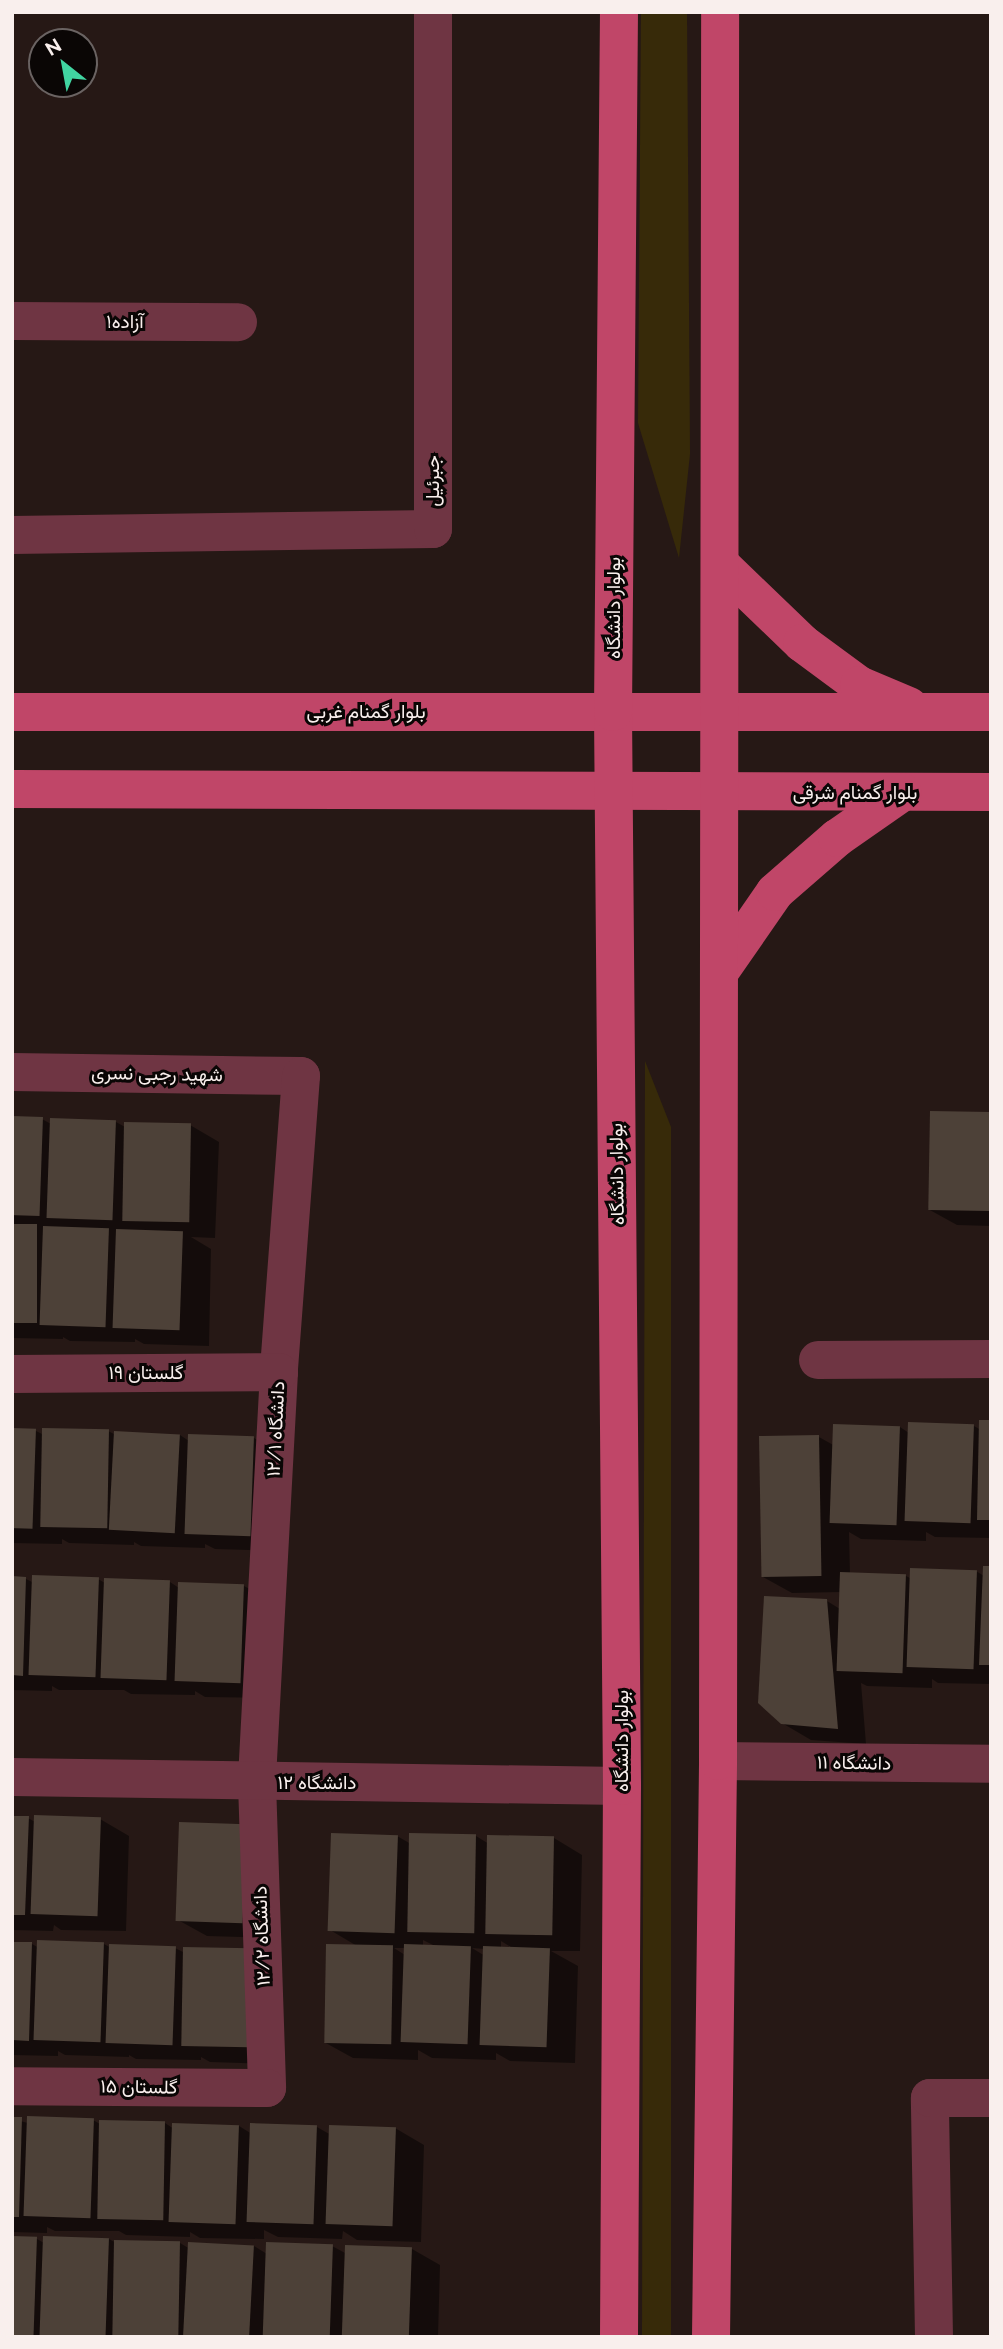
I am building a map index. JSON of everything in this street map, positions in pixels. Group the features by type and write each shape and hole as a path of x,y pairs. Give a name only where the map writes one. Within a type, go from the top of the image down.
{"main road":[{"name":"بولوار دانشگاه","path":"619,12 613,712 622,1786 619,2337"},
{"path":"711,2337 718,1761 720,12"},
{"path":"720,564 802,643 859,685 924,712"},
{"name":"بلوار گمنام غربی","path":"12,712 719,713"},
{"path":"719,713 991,712"},
{"path":"12,789 719,793"},
{"name":"بلوار گمنام شرقی","path":"719,793 991,792"},
{"path":"719,973 775,892 837,838 903,793"}],"street":[{"name":"جبرئیل","path":"12,535 433,529 433,12"},
{"name":"آزاده۱","path":"12,321 238,322"},
{"name":"شهید رجبی نسری","path":"12,1072 301,1076"},
{"name":"دانشگاه ۱۲/۱","path":"257,1783 279,1372 301,1076"},
{"path":"818,1360 991,1359"},
{"name":"گلستان ۱۹","path":"12,1374 279,1372"},
{"name":"دانشگاه ۱۱","path":"718,1761 991,1764"},
{"name":"دانشگاه ۱۲","path":"12,1777 257,1783 622,1786"},
{"name":"دانشگاه ۱۲/۲","path":"257,1783 267,2088"},
{"name":"گلستان ۱۵","path":"12,2085 267,2088"},
{"path":"934,2337 930,2098 991,2098"}],"shaded area":[{"path":"641,12 687,12 690,454 679,558 638,423"},
{"path":"645,1061 671,1127 671,2337 642,2337"}],"building":[{"path":"930,1111 991,1112 989,1211 928,1210"},
{"path":"12,1116 43,1117 40,1216 12,1215"},
{"path":"50,1118 116,1120 112,1220 47,1218"},
{"path":"124,1122 191,1123 189,1222 122,1221"},
{"path":"12,1224 37,1224 37,1323 12,1323"},
{"path":"43,1226 109,1228 106,1327 40,1325"},
{"path":"116,1229 183,1231 180,1330 113,1328"},
{"path":"979,1420 991,1420 991,1520 977,1520"},
{"path":"908,1422 974,1424 971,1523 905,1521"},
{"path":"833,1424 900,1426 897,1525 830,1523"},
{"path":"12,1428 36,1429 32,1529 12,1528"},
{"path":"42,1428 109,1429 107,1528 40,1527"},
{"path":"114,1431 180,1434 175,1533 109,1530"},
{"path":"188,1434 254,1436 250,1536 185,1534"},
{"path":"819,1435 821,1576 761,1577 759,1436"},
{"path":"983,1566 991,1566 991,1665 979,1665"},
{"path":"910,1568 977,1570 974,1669 907,1667"},
{"path":"840,1572 906,1574 903,1673 837,1671"},
{"path":"32,1575 99,1577 95,1677 29,1675"},
{"path":"12,1576 26,1577 23,1676 12,1675"},
{"path":"104,1578 170,1580 166,1680 101,1678"},
{"path":"178,1582 244,1584 241,1683 175,1681"},
{"path":"764,1596 827,1599 838,1729 781,1724 758,1703"},
{"path":"34,1815 101,1817 98,1916 31,1914"},
{"path":"12,1816 29,1816 25,1915 12,1915"},
{"path":"179,1822 246,1824 243,1923 176,1921"},
{"path":"331,1833 398,1835 395,1933 328,1931"},
{"path":"409,1833 476,1834 474,1933 407,1932"},
{"path":"487,1835 554,1836 552,1935 485,1934"},
{"path":"37,1940 104,1942 100,2042 34,2040"},
{"path":"12,1942 32,1942 29,2041 12,2040"},
{"path":"109,1944 176,1946 173,2045 106,2043"},
{"path":"326,1944 393,1945 391,2044 324,2043"},
{"path":"404,1944 471,1946 468,2044 401,2042"},
{"path":"483,1946 550,1948 547,2047 480,2045"},
{"path":"183,1947 250,1948 248,2047 181,2046"},
{"path":"27,2116 94,2118 90,2218 24,2216"},
{"path":"12,2117 22,2117 19,2217 12,2217"},
{"path":"99,2120 165,2121 163,2220 97,2219"},
{"path":"172,2123 239,2125 236,2224 169,2222"},
{"path":"250,2123 317,2125 314,2224 247,2222"},
{"path":"329,2125 396,2127 393,2226 326,2224"},
{"path":"12,2236 37,2237 33,2337 12,2336"},
{"path":"43,2236 109,2238 106,2337 40,2335"},
{"path":"114,2240 180,2241 178,2337 112,2337"},
{"path":"188,2242 254,2245 249,2337 183,2337"},
{"path":"266,2242 333,2244 330,2337 263,2337"},
{"path":"345,2245 412,2247 409,2337 342,2337"}]}
